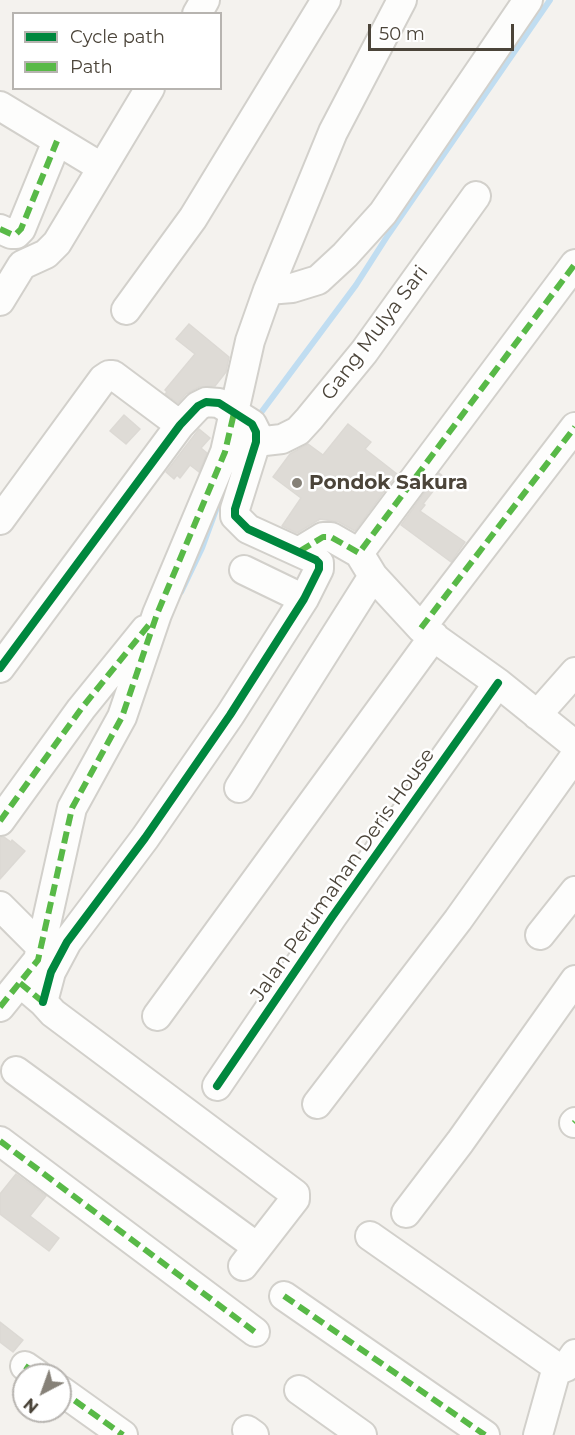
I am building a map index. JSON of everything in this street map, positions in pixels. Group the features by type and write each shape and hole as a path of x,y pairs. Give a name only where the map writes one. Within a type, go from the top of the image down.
{"street":[{"path":"126,310 193,218 326,0"},
{"path":"0,1007 31,992 51,972 67,942 145,838 230,715 304,599 319,569 319,563 300,551 248,529 235,516 245,424 250,341 268,290 333,132 402,0"},
{"path":"268,290 291,288 318,280 383,213 528,0"},
{"path":"1,297 22,265 46,254 57,243 149,90"},
{"path":"0,106 101,167"},
{"path":"0,229 16,234 21,229 57,141"},
{"name":"Gang Mulya Sari","path":"245,424 282,440 298,431 364,352 476,196"},
{"path":"239,788 366,564 575,264"},
{"path":"0,520 103,379 109,375 113,375 180,425"},
{"path":"0,668 180,425 198,406 206,402 219,403 245,424"},
{"path":"31,992 72,808 122,717 157,614 225,452 245,424"},
{"path":"157,1016 575,427"},
{"path":"300,551 323,537 331,537 366,564 428,632 498,683 575,745"},
{"path":"243,570 304,599"},
{"path":"0,821 81,709 157,614"},
{"path":"537,715 575,672"},
{"name":"Jalan Perumahan Deris House","path":"217,1086 332,917 498,683"},
{"path":"317,1104 458,920 575,756"},
{"path":"540,935 575,891"},
{"path":"0,906 42,948"},
{"path":"406,1213 460,1142 575,980"},
{"path":"16,1071 250,1256 294,1199 295,1194 292,1190 53,1013 31,992"},
{"path":"0,1141 255,1332"},
{"path":"370,1236 566,1360 538,1435"},
{"path":"284,1296 485,1435"},
{"path":"299,1390 362,1435"},
{"path":"72,1399 123,1435"}],"building":[{"path":"189,324 229,357 226,372 215,386 199,387 186,394 178,403 165,394 167,392 165,390 195,354 176,339"},
{"path":"124,415 140,429 126,444 110,431"},
{"path":"348,424 371,442 365,449 397,474 355,531 339,522 320,519 297,533 282,526 301,498 273,477 290,454 308,444 323,455"},
{"path":"199,429 210,438 201,448 207,453 199,472 190,465 180,478 177,475 174,479 166,472"},
{"path":"439,473 444,477 420,511 465,542 451,562 401,525"},
{"path":"0,837 11,842 12,840 25,851 0,879"},
{"path":"16,1174 46,1196 30,1216 59,1238 49,1251 0,1214 0,1194"},
{"path":"0,1322 23,1340 13,1352 0,1342"}],"waterway":[{"path":"257,418 356,285 550,0"},
{"path":"181,592 202,548 223,491"}],"marked path":[{"path":"0,229 11,234 16,234 21,229 57,141"},
{"path":"300,551 323,537 331,537 359,553 575,264"},
{"path":"0,1007 38,960 72,808 122,717 157,614 225,452 234,413"},
{"path":"421,628 575,427"},
{"path":"0,821 81,709 152,621"},
{"path":"20,983 43,1002"},
{"path":"0,1141 255,1332"},
{"path":"284,1296 485,1435"},
{"path":"72,1399 123,1435"}],"cycle path":[{"path":"0,668 180,425 198,406 206,402 219,403 252,424 256,432 256,442 235,509 235,516 248,529 316,560 319,563 319,569 304,599 230,715 145,838 67,942 51,972 43,1002"},
{"path":"217,1086 332,917 498,683"}],"place":[{"name":"Pondok Sakura","path":"297,483"}]}
